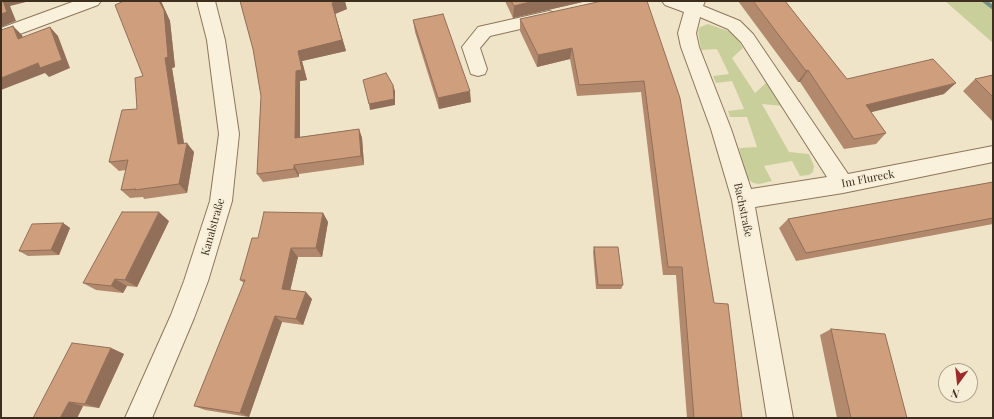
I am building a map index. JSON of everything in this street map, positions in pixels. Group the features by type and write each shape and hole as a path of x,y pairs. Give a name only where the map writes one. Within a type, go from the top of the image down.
{"street":[{"path":"1,35 92,1"},
{"name":"Kanalstraße","path":"138,418 182,318 196,281 221,201 229,134 216,40 206,1"},
{"path":"671,1 695,5 734,25 747,38 843,184"},
{"name":"Bachstraße","path":"695,5 687,33 690,47 721,129 743,200 780,418"},
{"path":"478,69 471,47 484,32 567,13"},
{"name":"Im Flureck","path":"743,200 843,184 993,154"}],"green space":[{"path":"945,1 993,1 993,43"},
{"path":"708,24 734,33 743,48 732,58 755,93 766,83 782,106 762,104 789,152 809,154 814,166 813,172 809,175 800,176 792,161 764,166 772,181 759,184 753,183 747,178 739,148 757,147 747,117 730,117 728,111 744,109 732,81 716,83 713,76 729,74 717,49 701,50 698,31 700,27"}],"building":[{"path":"1,1 3,1 7,12 1,14"},
{"path":"124,1 159,1 164,10 168,57 165,58 178,144 187,143 179,184 135,190 136,189 121,190 128,160 109,162 122,110 137,109 135,78 143,76 115,5"},
{"path":"240,1 338,1 332,3 342,40 298,51 302,70 296,71 295,138 359,129 361,156 294,165 294,169 257,174 261,96 253,49"},
{"path":"511,1 534,1 514,6"},
{"path":"602,1 647,1 680,98 714,303 728,304 742,418 694,418 682,267 668,267 644,81 579,85 572,48 538,55 520,19"},
{"path":"753,1 785,1 847,79 933,59 956,83 866,105 886,133 854,139 808,70 806,71"},
{"path":"443,14 470,91 438,98 413,20"},
{"path":"13,26 18,39 50,27 62,60 40,68 38,63 1,78 1,30"},
{"path":"386,73 393,85 394,99 369,104 363,80"},
{"path":"993,75 993,97 975,79"},
{"path":"993,182 993,218 806,253 788,219"},
{"path":"122,212 159,212 125,280 115,279 111,286 83,283"},
{"path":"264,212 323,213 316,248 291,248 282,289 306,292 296,319 275,316 240,413 194,406 245,280 240,280 252,238 258,238"},
{"path":"63,223 51,250 19,251 32,224"},
{"path":"594,247 618,247 623,285 598,285"},
{"path":"831,329 885,334 907,418 851,418"},
{"path":"72,343 111,348 85,404 69,402 60,418 33,418"}],"waterway":[{"path":"984,1 993,8"}]}
